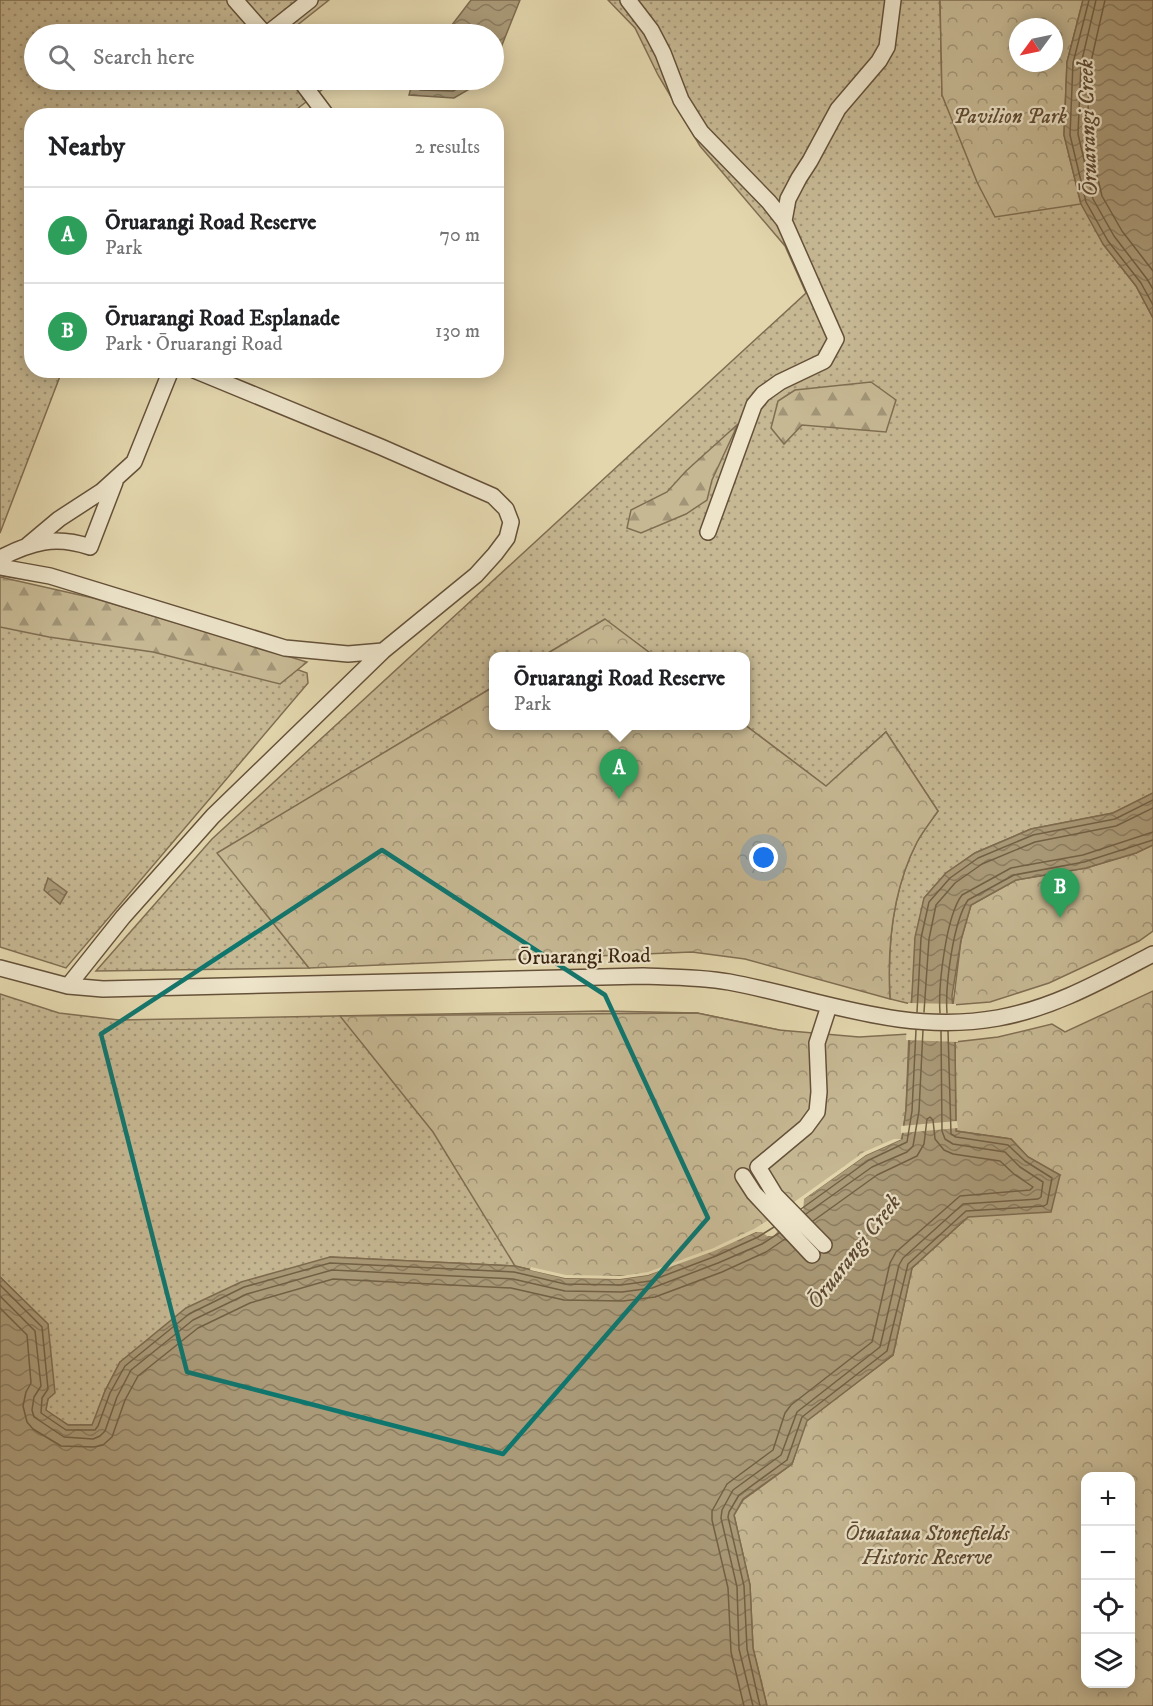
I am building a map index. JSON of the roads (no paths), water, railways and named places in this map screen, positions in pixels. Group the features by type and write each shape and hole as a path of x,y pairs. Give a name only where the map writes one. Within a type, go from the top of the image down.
{"street":[{"path":"236,0 257,24"},
{"path":"279,24 310,0"},
{"path":"628,0 651,30 691,119 784,221 836,339 824,361 780,382 763,394 754,405 708,532"},
{"path":"784,221 788,199 798,178 810,161 838,109 879,61 887,47 893,0"},
{"path":"308,90 321,108"},
{"path":"27,545 59,519 102,491 134,462 168,378"},
{"path":"68,986 123,917 213,816 383,651 476,575 507,538 512,522 506,509 494,496 213,378"},
{"path":"0,558 27,545 44,541 70,542 90,547 116,479"},
{"path":"0,567 51,576 285,648 348,654 383,651"},
{"name":"Ōruarangi Road","path":"0,968 68,986 103,989 643,975 726,982 893,1020 938,1023 971,1022 1028,1011 1063,999 1153,954"},
{"path":"743,1176 754,1193 818,1250 775,1195 758,1167 812,1122 818,1107 817,1043 829,1006"}],"water":[{"path":"471,0 520,0 504,40 504,24 453,24"},
{"name":"Ōruarangi Creek","path":"1083,0 1153,0 1153,318 1136,286 1103,244 1081,204 1064,135 1067,62"},
{"path":"410,90 468,90 454,98 409,95"},
{"name":"Ōruarangi Creek","path":"1153,793 1153,845 1136,853 1086,868 1016,880 971,905 961,940 952,996 956,1131 1011,1139 1028,1157 1060,1175 1051,1212 968,1217 912,1268 893,1355 807,1421 792,1464 743,1499 734,1515 750,1585 753,1648 767,1706 0,1706 0,1277 48,1324 55,1393 48,1399 46,1410 68,1425 92,1425 105,1391 120,1362 186,1308 241,1282 330,1257 515,1266 565,1278 620,1279 648,1275 756,1232 866,1155 902,1139 906,1110 915,937 924,898 946,873 975,853 1031,829 1113,813"},
{"path":"48,878 67,892 60,904 44,890"}],"place":[{"name":"Ōruarangi Road Reserve","path":"619,799"},
{"name":"Ōruarangi Road Esplanade","path":"1060,918"}],"park label":[{"name":"Pavilion Park","path":"1010,117"},
{"name":"Ōtuataua Stonefields Historic Reserve","path":"927,1546"}]}
